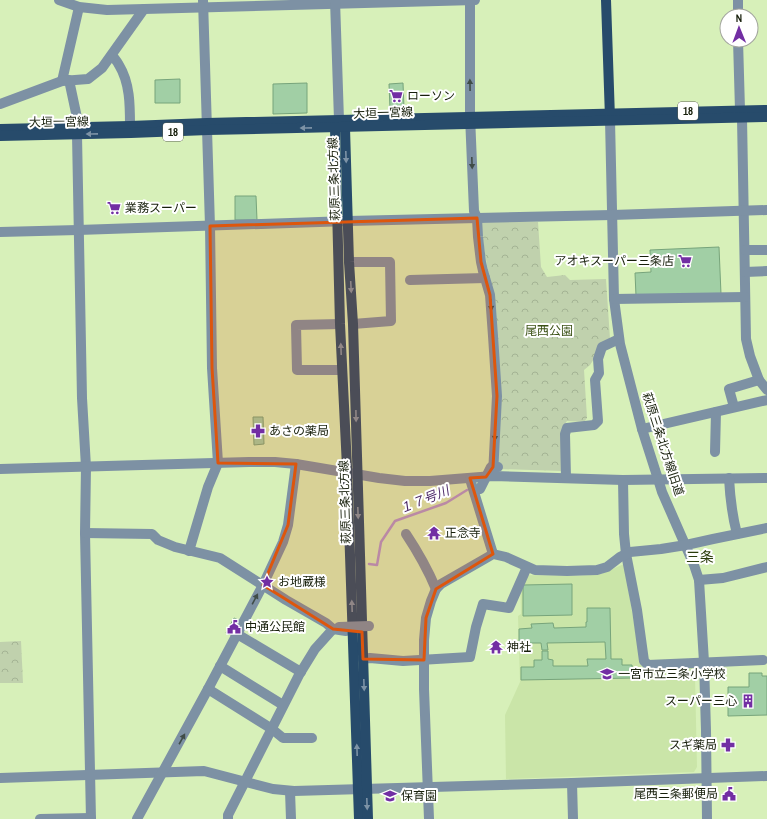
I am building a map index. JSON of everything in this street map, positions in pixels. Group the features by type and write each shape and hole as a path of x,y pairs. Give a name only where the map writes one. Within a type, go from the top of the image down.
{"main road":[{"path":"606,0 610,117"},
{"name":"大垣一宮線","path":"0,128 78,131 130,126 340,125 471,120 741,114 767,110"},
{"name":"大垣一宮線","path":"741,114 767,117"},
{"name":"萩原三条北方線","path":"340,125 343,221 340,324 342,370 352,473 363,659 363,789 359,819"},
{"name":"大垣一宮線","path":"0,136 78,131 208,126"},
{"name":"萩原三条北方線","path":"343,221 349,262 353,324 352,632 363,789 368,819"}],"street":[{"path":"59,0 107,10 144,9 204,4 475,0"},
{"path":"470,0 471,120 474,211 477,218 481,262 490,295 497,396 493,476"},
{"path":"335,2 340,125"},
{"path":"40,819 91,818 85,533 86,467 82,398 78,230 78,131 66,80 74,4"},
{"path":"188,551 208,487 218,463 212,368 208,126 204,4"},
{"path":"0,104 66,80 88,79 102,68 144,9"},
{"path":"738,48 745,250 746,339 750,356 759,380 767,390"},
{"path":"112,55 119,64 126,80 130,102 130,126"},
{"name":"萩原三条北方線旧道","path":"610,117 614,299 619,339 642,429 662,492 686,545 699,580 704,662 707,819"},
{"path":"0,232 767,210"},
{"path":"745,250 767,250"},
{"path":"349,262 390,262 391,321 353,324"},
{"path":"745,272 767,271"},
{"path":"410,280 485,278"},
{"path":"614,299 745,298"},
{"path":"340,324 296,325 297,370 342,370"},
{"path":"566,478 565,434 568,428 594,424 598,421 595,380 599,373 598,360 602,347 619,339"},
{"path":"734,407 730,389 759,380"},
{"path":"642,429 767,400"},
{"path":"715,452 716,412"},
{"path":"0,469 262,462 296,464 405,481 430,481 493,476 623,480 767,478"},
{"path":"137,819 263,585 288,525 296,464"},
{"path":"480,490 491,467 498,467"},
{"path":"470,478 493,554"},
{"path":"729,478 732,517 737,534"},
{"path":"623,480 626,554 637,610 644,660 648,665 763,660"},
{"path":"429,819 424,689 424,640 426,618 431,601 436,589 441,584 493,554 506,557 535,570 597,570 607,567 620,557 630,552 686,545 767,528"},
{"path":"85,533 152,534 158,540 174,547 220,558 286,600 326,623 336,628 352,632"},
{"path":"406,534 416,548 428,570 436,589"},
{"path":"363,659 370,658 403,661 470,657 476,627 484,604 509,608 527,567"},
{"path":"699,580 722,578 767,567"},
{"path":"228,819 228,815 246,782 283,705 315,649 336,628 369,626"},
{"path":"237,634 301,672"},
{"path":"220,666 283,705"},
{"path":"208,689 272,729 283,738 312,738"},
{"path":"0,778 204,771 273,789 290,790 427,788 767,776"},
{"path":"572,783 573,819"},
{"path":"290,790 291,819"}],"highlighted area":[{"path":"477,218 481,262 490,295 497,396 493,467 486,477 470,478 493,554 436,589 426,618 424,660 363,659 362,632 333,629 263,585 288,525 296,464 218,463 212,368 210,226"}],"shaded area":[{"name":"一宮市立三条小学校","path":"624,564 642,671 692,668 695,676 697,767 694,772 506,779 505,715 520,682 518,616 521,614 520,575 580,576 601,574"}],"green space":[{"name":"尾西公園","path":"480,222 538,222 541,267 547,277 565,275 570,280 606,279 610,339 590,365 584,370 587,418 584,422 567,421 563,427 563,471 497,469 490,284"},
{"path":"21,641 23,683 0,683 0,642"}],"building":[{"path":"180,79 180,103 155,103 155,80"},
{"path":"307,83 307,113 273,114 273,84"},
{"name":"ローソン","path":"403,83 404,108 390,109 389,84"},
{"path":"235,196 256,196 257,220 235,220"},
{"name":"アオキスーパー三条店","path":"719,247 721,294 636,296 635,273 651,272 650,250"},
{"path":"253,417 263,417 264,444 254,445"},
{"path":"572,584 572,615 523,616 523,585"},
{"path":"587,608 610,608 611,659 622,659 622,665 632,665 633,678 521,680 521,667 534,667 534,660 542,660 542,651 548,651 548,659 553,660 553,666 588,666 587,659 606,659 605,642 547,643 548,650 542,650 541,643 519,643 519,629 532,628 531,624 553,623 554,628 586,627"},
{"name":"中通公民館","path":"234,618 241,621 233,636 226,633"},
{"name":"スーパー三心","path":"749,673 762,673 762,676 767,676 767,715 728,716 728,687 749,687"}],"waterway":[{"name":"１７号川","path":"369,564 377,565 381,542 395,521 446,503 467,490"}],"place":[{"name":"ローソン","path":"396,96"},
{"name":"業務スーパー","path":"114,208"},
{"name":"アオキスーパー三条店","path":"685,261"},
{"name":"あさの薬局","path":"258,431"},
{"name":"正念寺","path":"434,533"},
{"name":"お地蔵様","path":"267,582"},
{"name":"中通公民館","path":"234,627"},
{"name":"神社","path":"496,647"},
{"name":"一宮市立三条小学校","path":"607,674"},
{"name":"スーパー三心","path":"748,701"},
{"name":"スギ薬局","path":"728,745"},
{"name":"尾西三条郵便局","path":"729,794"},
{"name":"保育園","path":"390,796"}],"district":[{"name":"三条","path":"700,557"}]}
